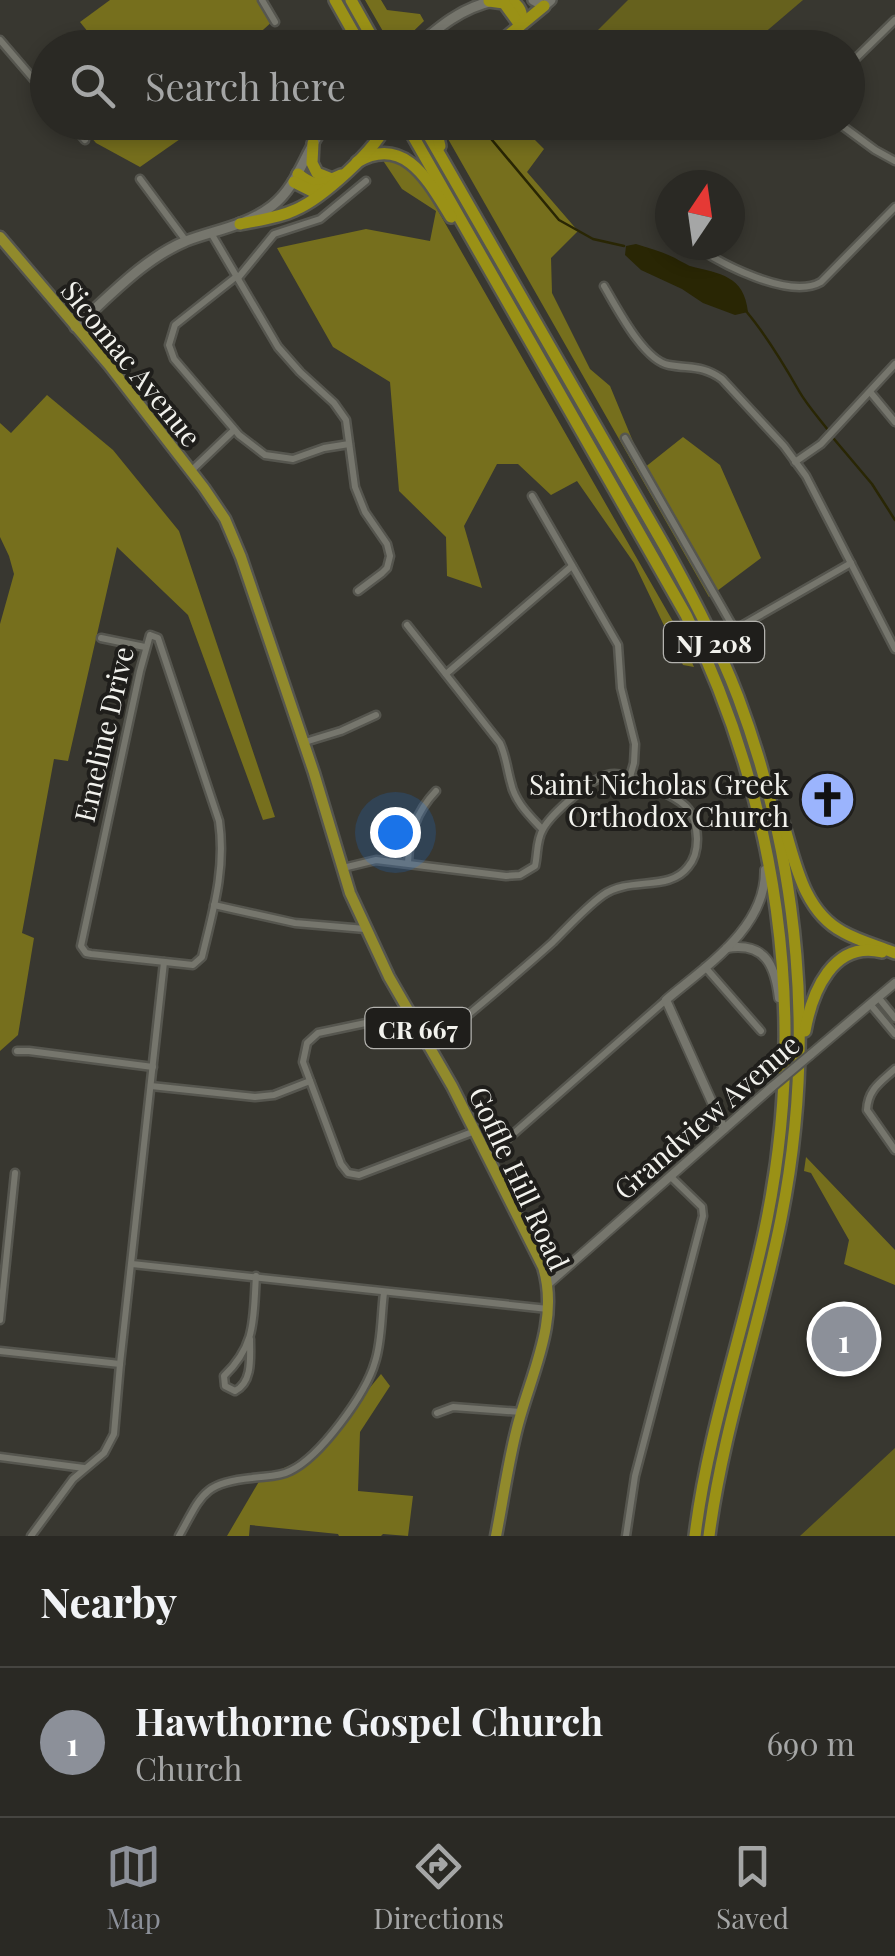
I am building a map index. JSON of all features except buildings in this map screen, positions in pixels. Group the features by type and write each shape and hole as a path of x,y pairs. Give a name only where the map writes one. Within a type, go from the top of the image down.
{"highway":[{"path":"334,0 350,30"},
{"path":"351,0 368,30"},
{"path":"492,0 504,3 520,25"},
{"path":"510,0 521,10 520,25"},
{"path":"514,30 543,2"},
{"path":"240,224 292,212 309,203 378,140"},
{"name":"NJ 208","path":"416,140 686,615 724,701 754,790 770,862 792,1074 767,1218 710,1452 695,1536"},
{"name":"NJ 208","path":"431,140 688,588 719,652 754,742 778,834 798,976 792,1154 783,1208 723,1455 709,1536"},
{"path":"438,140 473,212"},
{"path":"314,143 312,163 317,173 332,179 342,175"},
{"path":"357,162 384,152 412,164 500,286"},
{"path":"296,178 318,184 342,175"},
{"path":"296,178 312,191 329,188"},
{"path":"754,742 811,901 840,931 895,955"},
{"path":"792,1074 808,1013 827,973 854,952 877,950 895,955"}],"main road":[{"path":"437,30 473,4 492,0"},
{"path":"75,327 141,269 186,241 240,224 274,205 296,178 316,140"},
{"name":"Sicomac Avenue","path":"0,237 109,365 225,519"},
{"name":"Goffle Hill Road","path":"225,519 241,557 350,893 388,977 488,1156 548,1284 549,1310 521,1412 496,1536"}],"street":[{"path":"262,0 275,22"},
{"path":"865,49 895,20"},
{"path":"0,40 30,75"},
{"path":"862,140 895,161"},
{"path":"140,179 186,241"},
{"path":"349,444 284,460 257,451 234,430 174,359 169,345 180,320 238,277 274,234 320,220 366,181"},
{"path":"724,260 762,279 809,288 821,282 895,207"},
{"path":"210,233 288,360 341,411 348,429 352,474 360,500 387,544 390,556 382,574 358,590"},
{"path":"604,286 652,358 666,365 705,370 722,380 784,446 806,476 895,649"},
{"path":"795,462 821,444 895,364"},
{"path":"871,393 895,422"},
{"path":"190,472 234,430"},
{"path":"626,438 736,629 851,563"},
{"path":"532,496 618,645 621,688 634,744 630,777"},
{"path":"446,674 572,566"},
{"path":"407,625 500,743 518,802 542,829"},
{"name":"Emeline Drive","path":"156,636 218,821 222,860 200,961 193,965 88,954 81,941 145,647 148,638 156,636"},
{"path":"101,638 145,647"},
{"path":"303,743 341,732 376,714"},
{"path":"342,868 376,860 513,876 532,870 542,829 550,819 598,778 614,774 630,777 680,800 690,811 696,824 697,843 689,867 670,880 627,884 600,897 429,1048"},
{"path":"488,1156 727,948 754,915 764,890 765,866 754,790"},
{"path":"408,863 414,822 436,791"},
{"path":"214,905 294,924 366,928"},
{"path":"727,948 755,950 772,966 792,1074"},
{"path":"31,1536 73,1479 104,1453 114,1434 164,962"},
{"path":"705,967 760,1031"},
{"name":"Grandview Avenue","path":"548,1284 895,983"},
{"path":"666,1000 724,1129"},
{"path":"874,1001 895,1018"},
{"path":"874,1001 895,1034"},
{"path":"408,1011 315,1035 307,1043 303,1056 340,1164 353,1174 362,1174 475,1131"},
{"path":"17,1051 153,1066"},
{"path":"895,1069 874,1086 867,1110 895,1150"},
{"path":"151,1086 255,1097 310,1081"},
{"path":"0,1320 4,1248 15,1173"},
{"path":"626,1536 636,1476 703,1216 702,1207 670,1176"},
{"path":"132,1264 549,1310"},
{"path":"250,1338 243,1354 224,1376 225,1386 235,1391 240,1390 248,1376 256,1276"},
{"path":"178,1536 210,1488 220,1482 283,1474 303,1464 322,1446 371,1374 378,1354 384,1293"},
{"path":"0,1351 120,1364"},
{"path":"437,1413 453,1407 521,1412"},
{"path":"0,1457 86,1468"}],"shaded area":[{"path":"110,0 262,0 274,20 263,30 86,30 80,22"},
{"path":"365,0 381,0 387,10 420,14 424,21 415,30 382,30"},
{"path":"628,0 803,0 768,30 598,30"},
{"path":"93,140 179,140 140,167"},
{"path":"449,140 535,140 544,149 527,172 578,231 551,258 552,293 590,369 610,386 644,468 683,437 720,465 761,558 709,597"},
{"path":"378,153 409,160 679,632 694,667 683,665 634,563 577,481 551,495 518,464 497,464 464,526 482,588 447,576 446,537 399,491 390,382 333,347 277,248 366,229 430,241 436,211 402,189"},
{"path":"636,244 655,250 655,260 678,260 729,278 741,290 748,312 735,315 703,303 641,270 625,255 626,246"},
{"path":"47,395 113,450 179,531 275,817 263,820 188,615 117,547 68,761 54,759 22,933 34,938 18,1035 0,1051 0,624 14,574 0,537 0,423 11,433"},
{"path":"806,1157 895,1250 895,1285 844,1264 849,1240 811,1173 804,1171"},
{"path":"381,1374 390,1386 360,1432 358,1491 413,1496 408,1536 339,1536 250,1525 249,1536 227,1536 261,1478 316,1454"},
{"path":"895,1448 895,1536 800,1536"}],"waterway":[{"path":"492,140 559,220 593,239 624,246"},
{"path":"746,311 828,430"},
{"path":"834,439 872,484 895,520"}],"place":[{"name":"Saint Nicholas Greek Orthodox Church","path":"828,799"},
{"name":"Hawthorne Gospel Church","path":"844,1339"}]}
